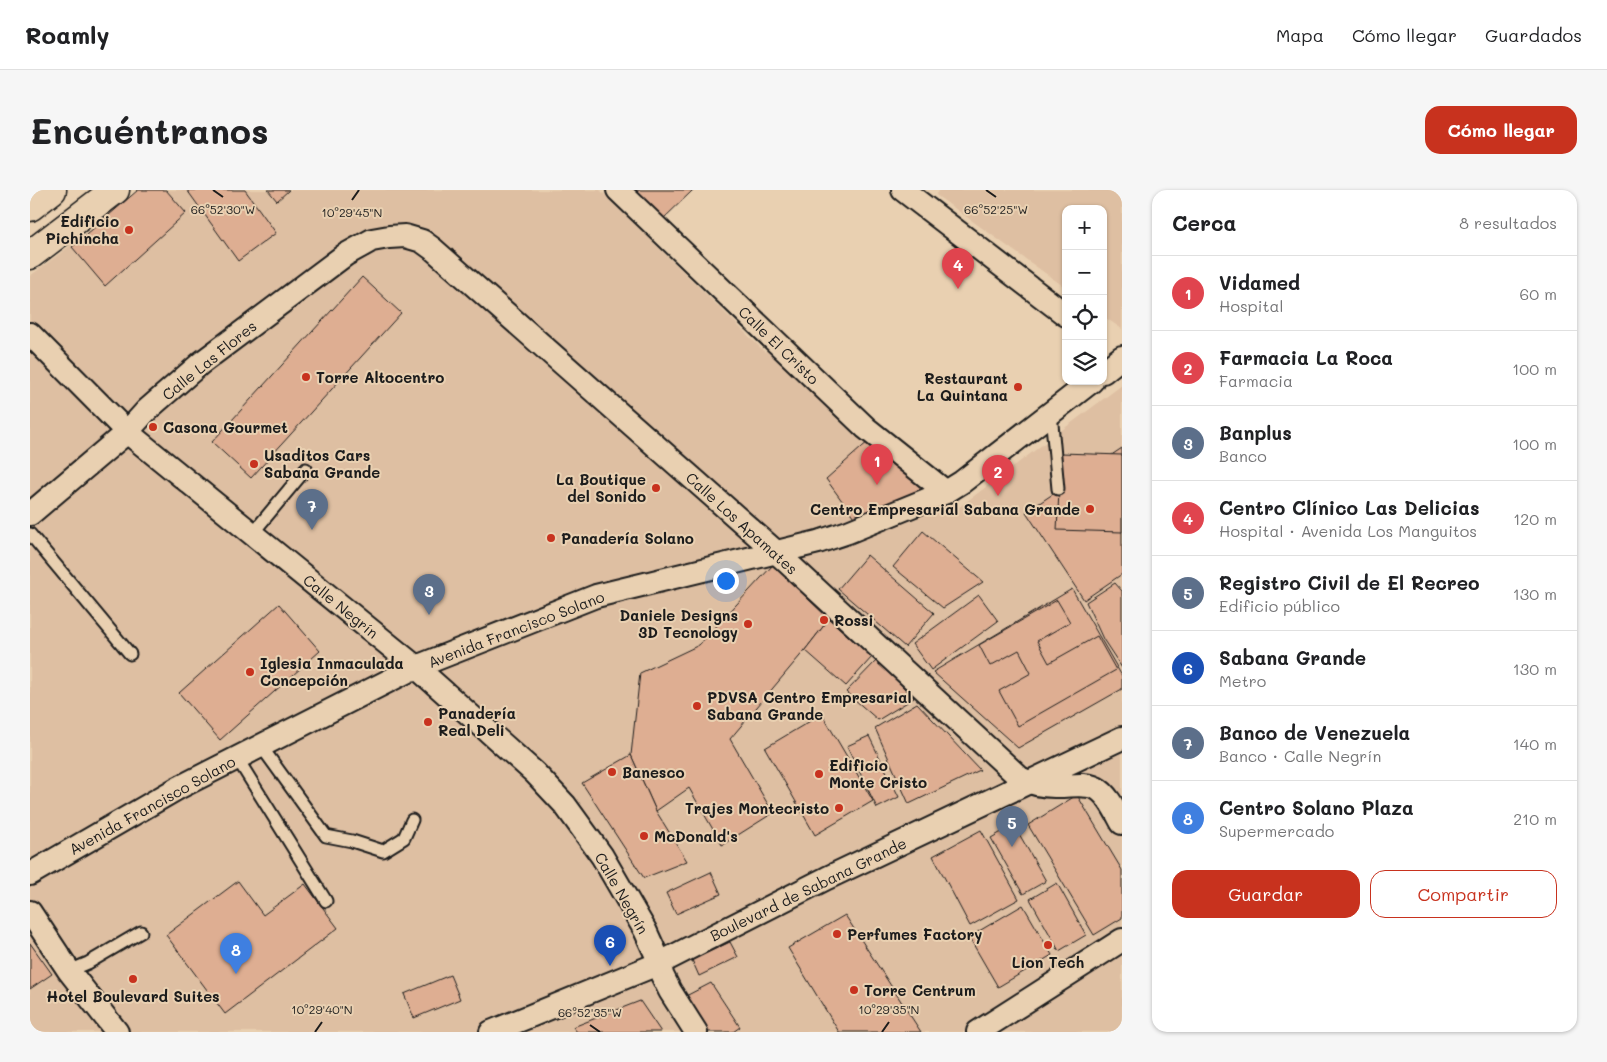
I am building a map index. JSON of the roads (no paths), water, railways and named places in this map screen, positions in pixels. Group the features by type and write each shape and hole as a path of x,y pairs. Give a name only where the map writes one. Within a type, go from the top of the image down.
{"main road":[{"path":"30,207 52,190"},
{"path":"30,255 115,190"}],"street":[{"name":"Calle El Cristo","path":"618,190 866,428 946,492"},
{"path":"912,193 1062,312"},
{"name":"Calle Las Flores","path":"30,514 127,432 147,410 201,363 345,255 372,240 405,236"},
{"name":"Calle Los Apamates","path":"405,236 422,241 433,249 776,552 1020,778 1030,783 1053,786 1085,785 1098,789 1122,823"},
{"name":"Calle Negrín","path":"30,334 127,432 416,667 535,772 565,805 602,856 645,930 660,963 662,975 670,992 696,1032"},
{"name":"Avenida Francisco Solano","path":"30,874 178,788 416,667 596,596 818,542 848,532 946,492 962,482 1087,385"},
{"name":"Boulevard de Sabana Grande","path":"491,1032 660,963 827,878 1122,738"},
{"path":"30,912 69,971 117,1032"},
{"path":"978,1032 1122,940"}],"lane":[{"path":"1051,412 1058,489"},
{"path":"252,534 306,469"},
{"path":"30,534 130,654"},
{"path":"261,746 326,836 352,841 383,851 404,838 412,820"},
{"path":"238,758 326,901"},
{"path":"69,971 88,963 141,932"}],"place":[{"name":"Edificio Pichincha","path":"129,230"},
{"name":"Centro Clínico Las Delicias","path":"958,289"},
{"name":"Torre Altocentro","path":"306,377"},
{"name":"Restaurant La Quintana","path":"1018,387"},
{"name":"Casona Gourmet","path":"153,427"},
{"name":"Usaditos Cars Sabana Grande","path":"254,464"},
{"name":"Vidamed","path":"877,485"},
{"name":"La Boutique del Sonido","path":"656,488"},
{"name":"Farmacia La Roca","path":"998,496"},
{"name":"Centro Empresarial Sabana Grande","path":"1090,509"},
{"name":"Banco de Venezuela","path":"312,530"},
{"name":"Panadería Solano","path":"551,538"},
{"name":"Banplus","path":"429,615"},
{"name":"Rossi","path":"824,620"},
{"name":"Daniele Designs 3D Tecnology","path":"748,624"},
{"name":"Iglesia Inmaculada Concepción","path":"250,672"},
{"name":"PDVSA Centro Empresarial Sabana Grande","path":"697,706"},
{"name":"Panadería Real Deli","path":"428,722"},
{"name":"Banesco","path":"612,772"},
{"name":"Edificio Monte Cristo","path":"819,774"},
{"name":"Trajes Montecristo","path":"839,808"},
{"name":"McDonald's","path":"644,836"},
{"name":"Registro Civil de El Recreo","path":"1012,847"},
{"name":"Perfumes Factory","path":"837,934"},
{"name":"Lion Tech","path":"1048,945"},
{"name":"Sabana Grande","path":"610,966"},
{"name":"Centro Solano Plaza","path":"236,974"},
{"name":"Hotel Boulevard Suites","path":"133,979"},
{"name":"Torre Centrum","path":"854,990"}]}
